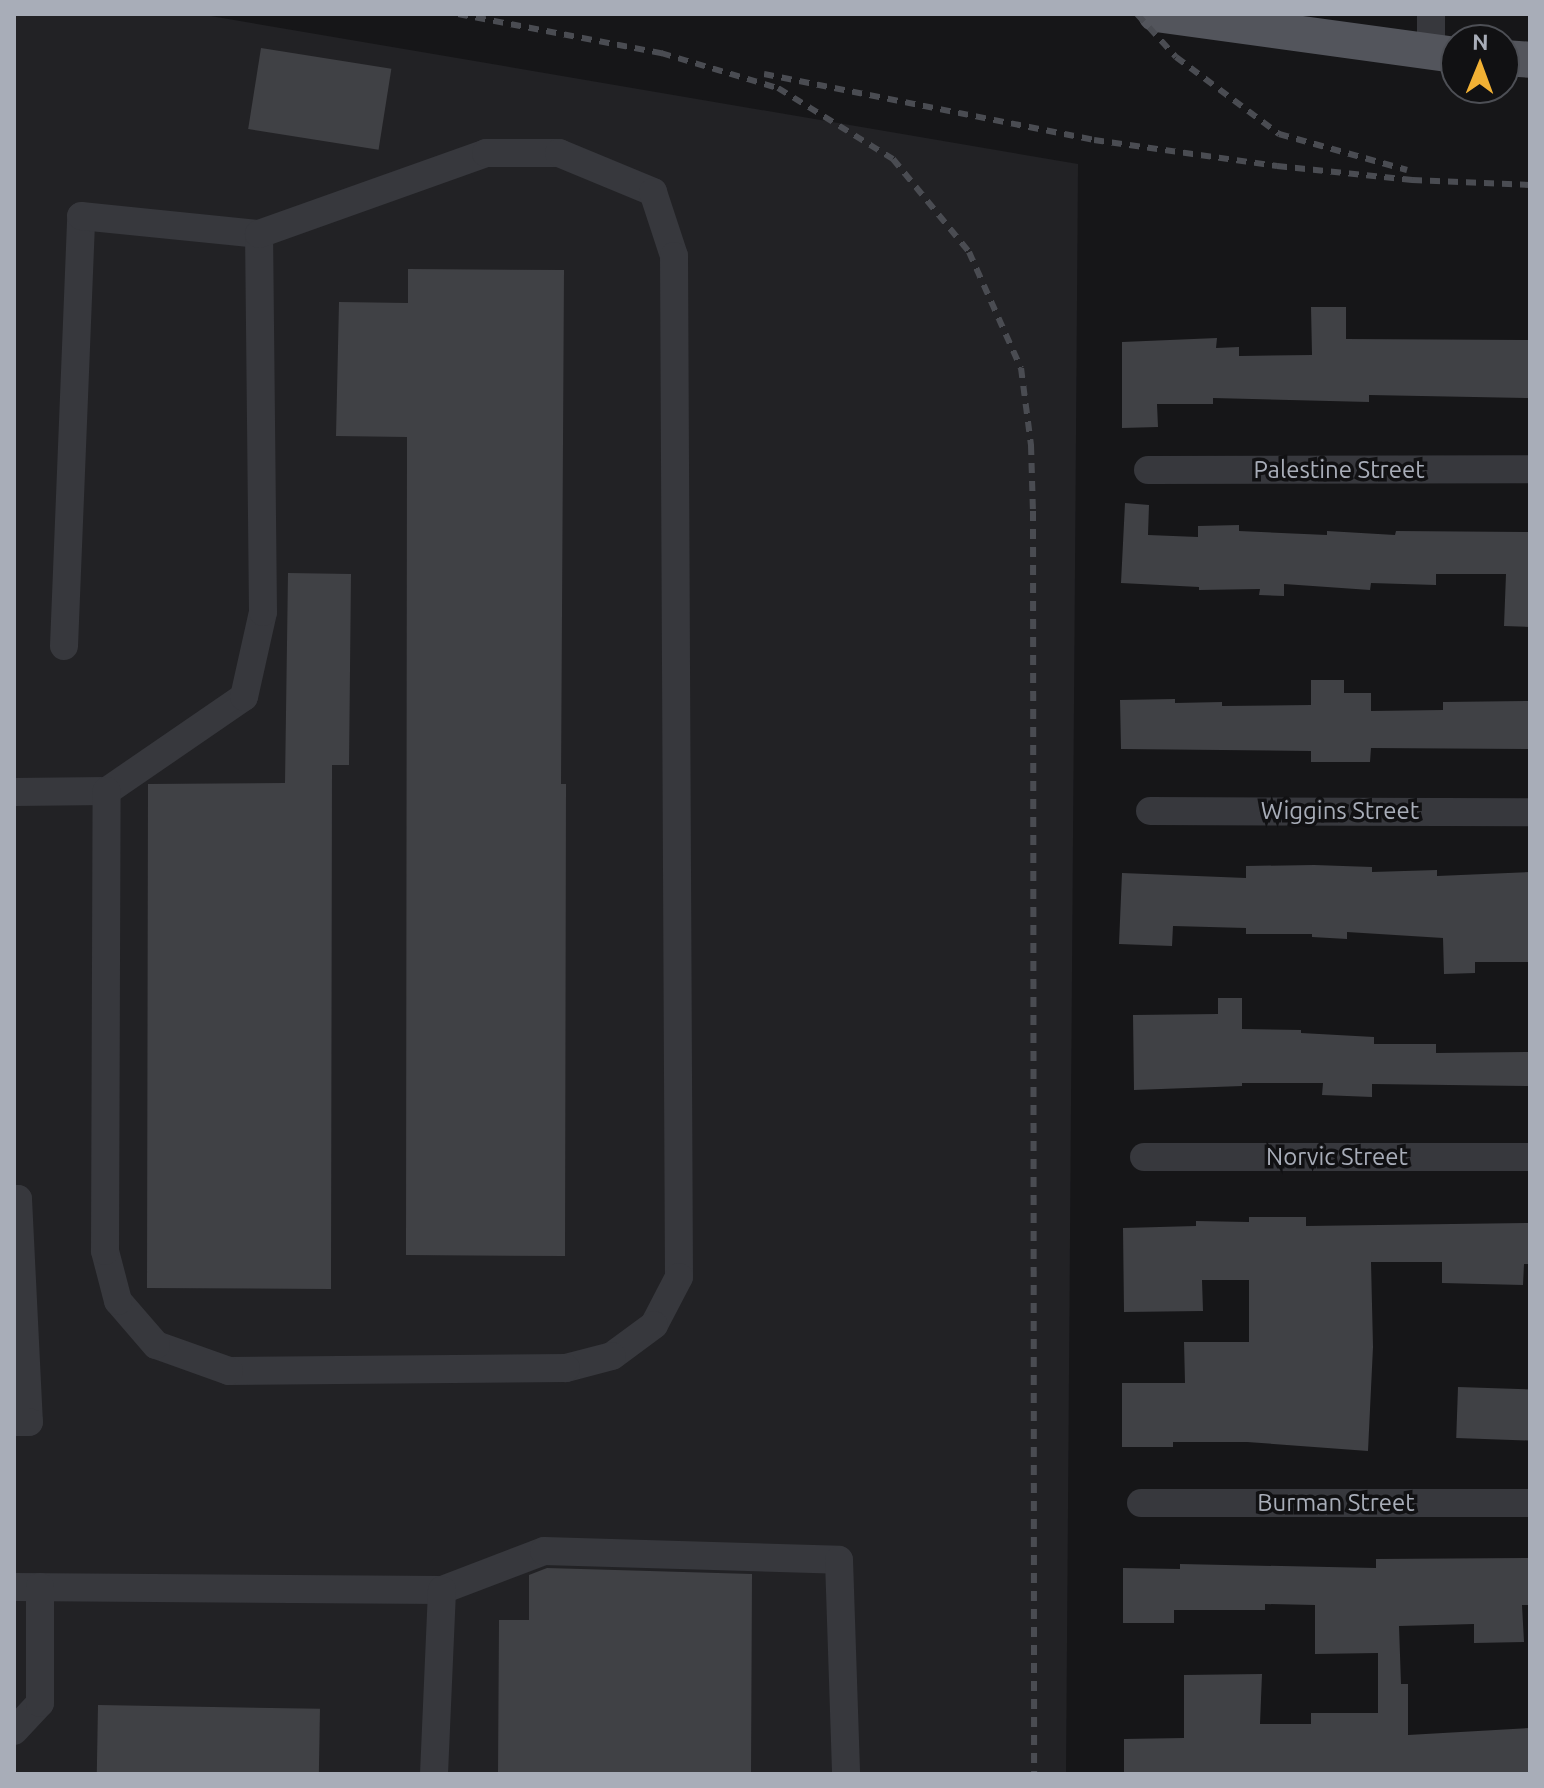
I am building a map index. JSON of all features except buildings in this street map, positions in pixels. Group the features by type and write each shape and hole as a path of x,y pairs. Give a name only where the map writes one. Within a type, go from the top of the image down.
{"main road":[{"path":"1156,14 1198,17 1440,53"}],"street":[{"path":"1431,14 1440,42"},
{"path":"64,646 81,216 259,234 486,153 559,153 653,192 674,256 679,1245 679,1277 654,1325 612,1356 566,1368 229,1371 156,1345 118,1301 105,1251 107,791"},
{"path":"14,792 107,791 244,697 263,612 259,234"},
{"name":"Palestine Street","path":"1148,470 1530,469"},
{"name":"Wiggins Street","path":"1150,811 1530,812"},
{"name":"Norvic Street","path":"1144,1157 1530,1157"},
{"path":"14,1199 18,1199 29,1422 14,1422"},
{"name":"Burman Street","path":"1141,1503 1530,1503"},
{"path":"14,1731 40,1703 27,1587 442,1590 544,1551 839,1560 846,1774"},
{"path":"434,1774 442,1590"}],"shaded area":[{"path":"14,14 199,14 1078,164 1066,1774 14,1774"}],"railway":[{"path":"458,14 670,55"},
{"path":"1137,14 1176,57 1279,134 1407,170"},
{"path":"661,53 778,88 893,159 969,252 1021,368 1031,445 1033,511 1034,1774"},
{"path":"764,74 1094,140 1277,166 1412,180 1530,185"}]}
